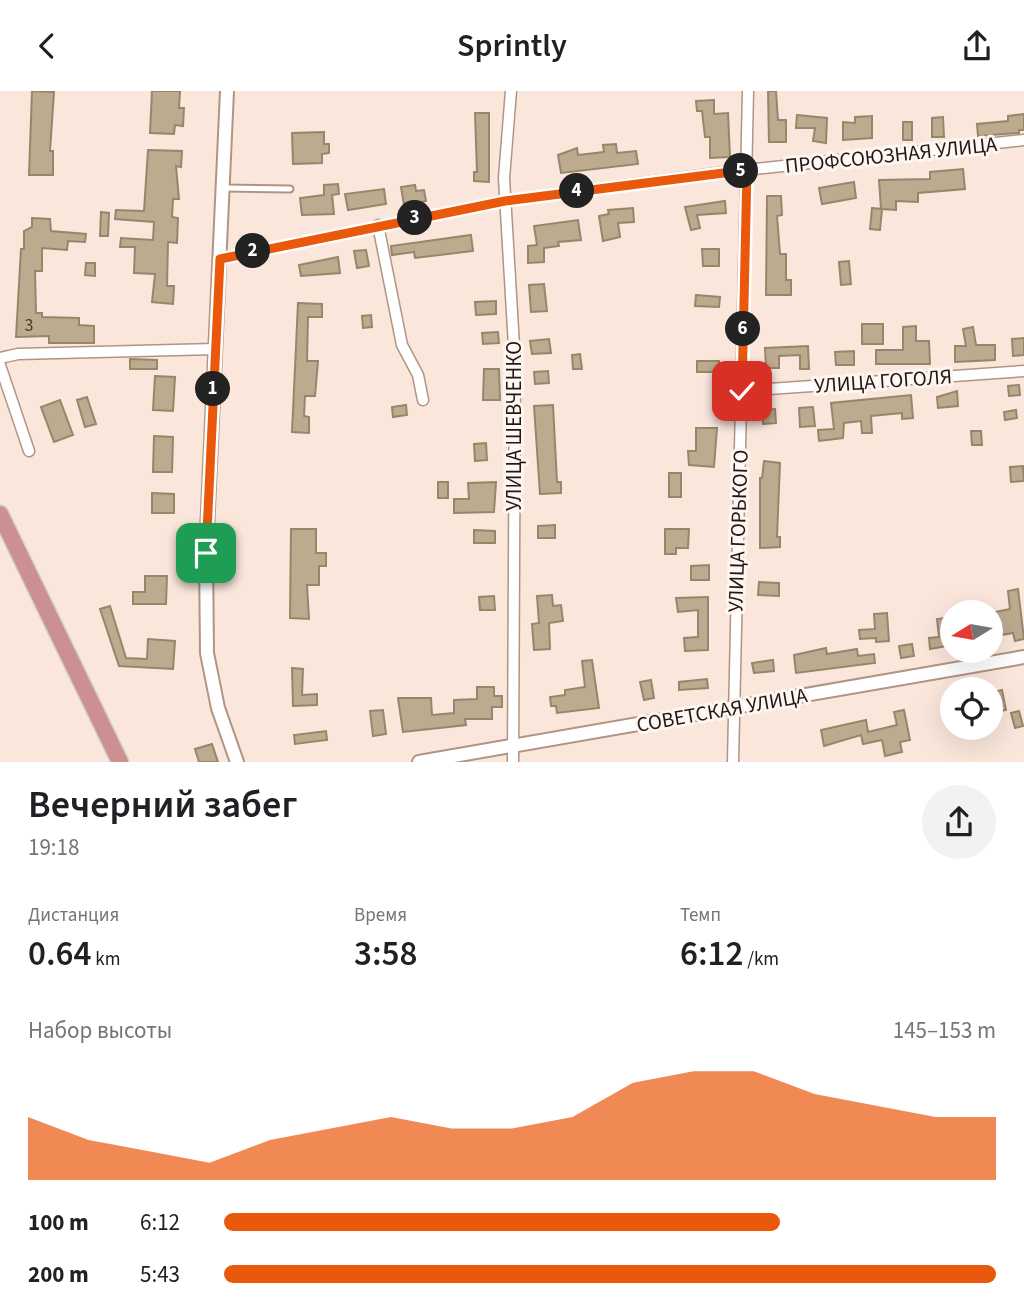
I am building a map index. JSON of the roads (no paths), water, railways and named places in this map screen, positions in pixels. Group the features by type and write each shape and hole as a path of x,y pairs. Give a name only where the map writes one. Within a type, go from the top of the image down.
{"highway":[{"path":"0,514 120,762"}],"street":[{"path":"227,91 206,553 207,653 218,708 237,762"},
{"name":"УЛИЦА ШЕВЧЕНКО","path":"511,91 505,201 514,363 513,762"},
{"name":"УЛИЦА ГОРЬКОГО","path":"733,762 748,91"},
{"name":"ПРОФСОЮЗНАЯ УЛИЦА","path":"220,259 505,201 747,170 1024,141"},
{"path":"378,225 386,251 402,345 418,375 423,400"},
{"path":"0,358 18,354 215,349"},
{"path":"0,365 29,450"},
{"name":"УЛИЦА ГОГОЛЯ","path":"742,391 1024,371"},
{"name":"СОВЕТСКАЯ УЛИЦА","path":"419,762 1024,657"}],"lane":[{"path":"222,188 290,189"}]}
